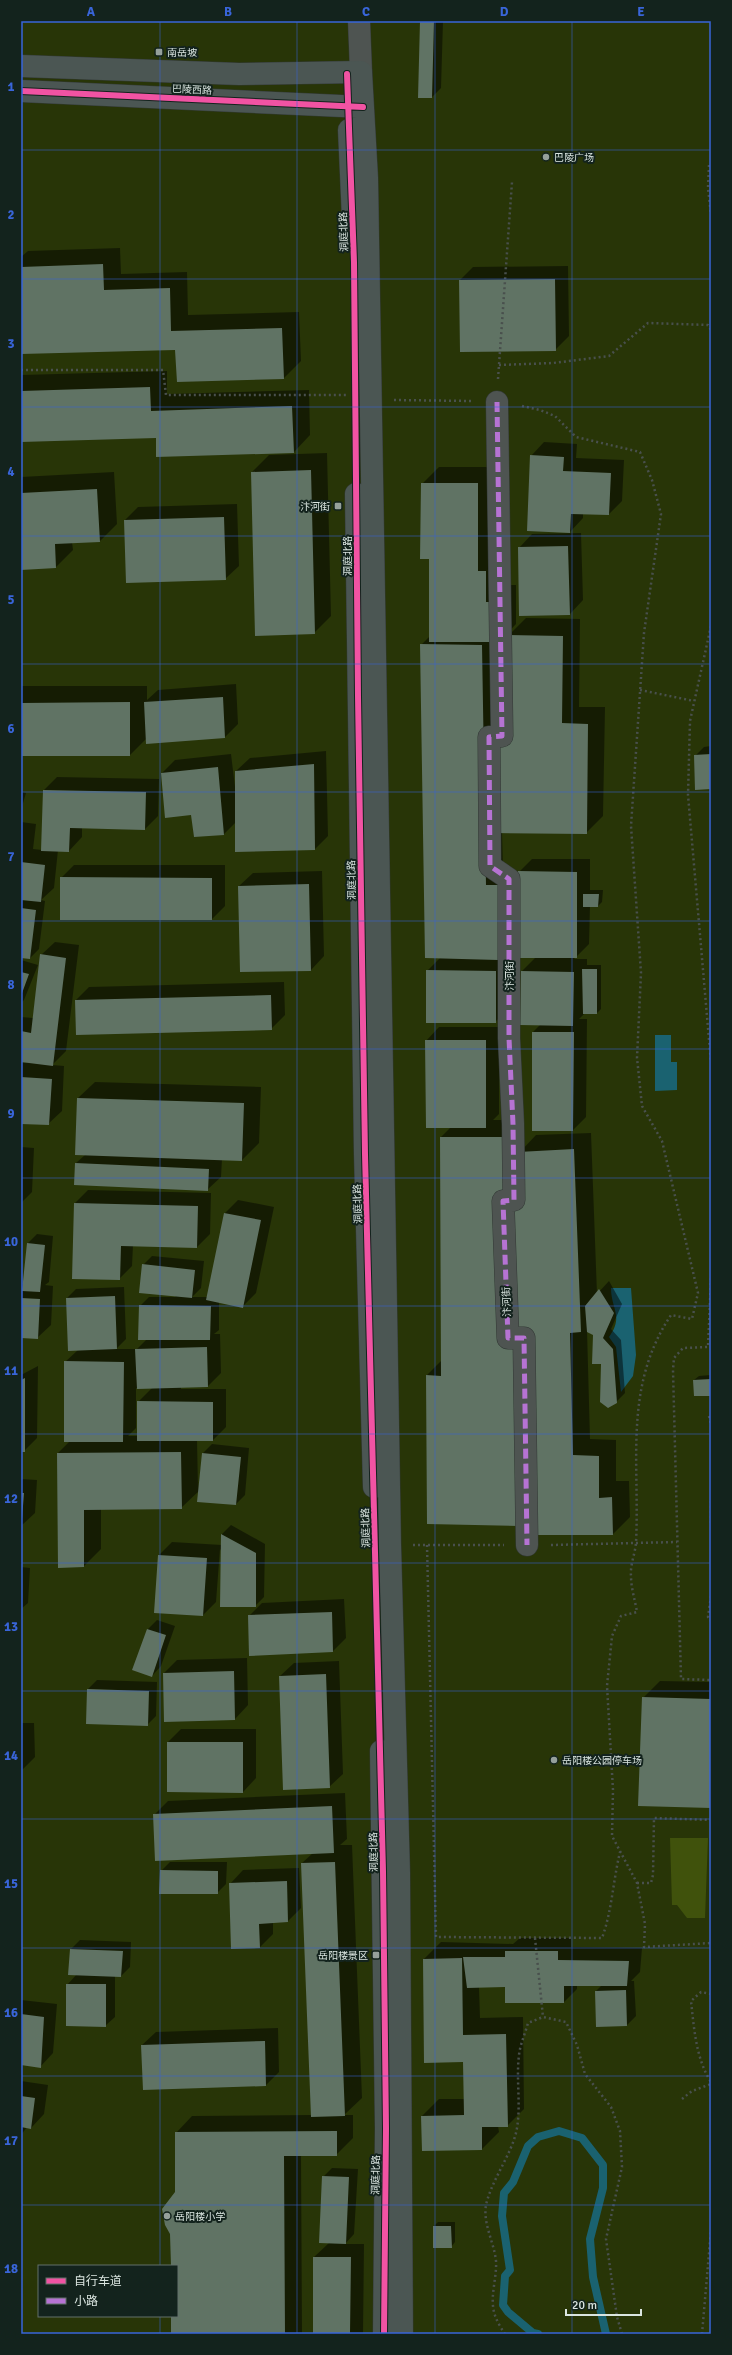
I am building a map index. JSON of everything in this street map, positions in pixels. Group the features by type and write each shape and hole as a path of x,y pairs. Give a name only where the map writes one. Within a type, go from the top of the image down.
{"main road":[{"name":"巴陵西路","path":"21,66 239,74 354,73"},
{"name":"洞庭北路","path":"354,73 356,107 354,262 362,398 399,1873 402,2334"},
{"name":"巴陵西路","path":"21,91 356,107"},
{"name":"洞庭北路","path":"362,398 358,696 365,1146 383,1871 386,2128 384,2334"}],"street":[{"path":"354,73 359,21"},
{"name":"汴河街","path":"497,402 502,736 489,737 490,866 509,879 508,1038 513,1124 514,1200 503,1201 508,1338 524,1338 527,1545"}],"path":[{"path":"709,165 708,188 711,215"},
{"path":"497,402 512,182"},
{"path":"499,365 553,363 609,356 648,323 708,325 711,330"},
{"path":"21,370 163,370 166,395 497,402 540,410 555,416 576,437 640,452 652,480 661,514 644,633 631,826 641,973 637,1058 642,1106 662,1141 698,1294 692,1320 671,1315 662,1329 645,1371 636,1413 636,1544 631,1575 637,1612 621,1616 612,1636 607,1686 613,1790 612,1836 637,1883 645,1924 644,1947 711,1943"},
{"path":"711,626 690,721 688,795 711,1063"},
{"path":"640,690 694,701"},
{"path":"711,1278 708,1347 683,1348 674,1358 681,1679 711,1680"},
{"path":"709,1416 711,1425"},
{"path":"711,1501 711,1526"},
{"path":"636,1544 677,1542"},
{"path":"427,1545 436,1937 602,1938 610,1916 612,1884 620,1852"},
{"path":"711,1596 708,1617 711,1621"},
{"path":"637,1883 651,1883 654,1875 654,1818 711,1820"},
{"path":"535,1938 543,2017"},
{"path":"682,2099 692,2091 711,2083 704,2072 696,2036 691,2001 701,1992 711,1994"},
{"path":"505,2334 494,2313 493,2294 496,2262 492,2241 486,2224 486,2203 500,2168 512,2147 517,2129 520,2097 519,2056 528,2023 543,2017 566,2022 576,2045 584,2074 611,2107 620,2131 622,2167 606,2239 617,2317 622,2334"},
{"path":"702,2334 711,2230"}],"green space":[{"path":"21,21 711,21 711,2334 21,2334"},
{"path":"670,1838 708,1838 705,1918 687,1918 677,1905 672,1905"}],"water":[{"path":"655,1035 671,1035 671,1062 677,1062 677,1090 655,1091"},
{"path":"611,1288 631,1288 636,1355 633,1376 621,1392 616,1347 609,1337 616,1323 616,1312"}],"building":[{"path":"420,21 434,21 432,98 418,98"},
{"path":"103,264 104,290 170,288 171,331 282,328 284,379 177,382 175,350 21,354 21,267"},
{"path":"555,279 556,351 460,352 459,280"},
{"path":"150,387 151,411 292,406 294,453 156,457 156,438 21,442 21,391"},
{"path":"530,455 564,457 563,471 611,473 609,515 571,514 570,533 527,531"},
{"path":"311,470 315,634 255,636 251,472"},
{"path":"421,483 478,483 478,571 486,571 486,602 500,602 500,642 429,642 429,559 420,559"},
{"path":"97,489 100,542 55,544 56,568 21,570 21,493"},
{"path":"224,517 226,580 126,583 124,520"},
{"path":"568,546 570,615 519,616 518,547"},
{"path":"508,635 563,636 562,723 588,724 587,834 493,833"},
{"path":"420,644 482,645 486,885 499,885 498,960 425,958"},
{"path":"223,697 225,738 146,744 144,702"},
{"path":"130,702 130,756 21,756 21,703"},
{"path":"711,754 711,789 695,790 694,755"},
{"path":"314,764 315,850 235,852 235,771"},
{"path":"218,767 224,835 194,837 191,815 165,818 161,773"},
{"path":"43,790 146,792 145,830 70,828 69,852 41,851"},
{"path":"21,862 45,865 41,902 21,900"},
{"path":"518,871 577,872 577,958 517,958"},
{"path":"60,877 212,878 212,920 60,920"},
{"path":"309,884 311,971 240,972 238,886"},
{"path":"583,894 599,894 598,907 583,907"},
{"path":"21,908 36,910 30,959 21,958"},
{"path":"40,954 66,958 53,1066 21,1062 21,1031 31,1033"},
{"path":"582,969 597,969 597,1014 583,1014"},
{"path":"426,970 496,971 496,1023 426,1023"},
{"path":"521,971 574,972 573,1026 520,1025"},
{"path":"21,972 29,974 21,996"},
{"path":"271,995 272,1030 76,1035 75,1000"},
{"path":"532,1032 574,1032 573,1131 532,1131"},
{"path":"425,1040 486,1040 486,1128 426,1128"},
{"path":"21,1077 52,1079 49,1125 21,1124"},
{"path":"77,1098 244,1103 242,1161 75,1155"},
{"path":"440,1137 503,1137 519,1345 520,1526 427,1524 426,1375 441,1376"},
{"path":"574,1149 581,1332 570,1333 573,1455 599,1456 599,1498 612,1497 613,1535 532,1535 517,1334 513,1204 518,1152"},
{"path":"75,1163 209,1169 208,1191 74,1185"},
{"path":"74,1203 198,1206 197,1248 121,1246 120,1280 72,1279"},
{"path":"224,1213 261,1220 243,1308 206,1300"},
{"path":"27,1243 45,1245 40,1292 22,1291"},
{"path":"142,1264 195,1270 192,1298 139,1293"},
{"path":"599,1289 614,1313 603,1338 613,1349 617,1403 608,1408 600,1402 601,1364 592,1364 593,1335 587,1332 585,1306"},
{"path":"115,1296 117,1349 68,1351 66,1298"},
{"path":"21,1298 40,1299 38,1339 21,1338"},
{"path":"139,1305 211,1306 210,1340 138,1340"},
{"path":"207,1347 208,1387 137,1389 135,1349"},
{"path":"64,1361 124,1362 123,1442 64,1442"},
{"path":"25,1378 25,1452 21,1452 21,1380"},
{"path":"711,1379 711,1396 694,1396 693,1380"},
{"path":"137,1401 213,1402 213,1441 137,1441"},
{"path":"181,1452 182,1509 84,1510 84,1567 58,1568 57,1453"},
{"path":"202,1453 241,1457 236,1505 197,1502"},
{"path":"21,1493 24,1493 22,1519 21,1519"},
{"path":"221,1534 256,1553 256,1607 220,1607"},
{"path":"158,1555 207,1558 203,1616 154,1613"},
{"path":"332,1612 333,1652 249,1656 248,1615"},
{"path":"147,1629 166,1635 152,1677 132,1670"},
{"path":"234,1671 235,1720 164,1722 163,1673"},
{"path":"326,1674 330,1788 283,1790 279,1676"},
{"path":"87,1689 149,1691 148,1726 86,1724"},
{"path":"642,1697 711,1699 711,1808 638,1806"},
{"path":"167,1742 243,1742 243,1793 167,1792"},
{"path":"332,1806 334,1853 155,1861 153,1814"},
{"path":"335,1862 345,2116 311,2117 301,1863"},
{"path":"160,1870 218,1871 218,1894 159,1894"},
{"path":"287,1881 288,1922 259,1924 260,1948 231,1949 229,1883"},
{"path":"70,1949 123,1951 121,1977 68,1975"},
{"path":"505,1951 558,1951 558,1960 629,1961 627,1986 564,1986 564,2003 505,2003 505,1987 467,1988 463,1957 505,1957"},
{"path":"462,1958 463,2035 506,2034 508,2127 482,2127 482,2150 422,2151 421,2116 464,2115 463,2062 424,2063 423,1959"},
{"path":"66,1984 106,1984 106,2027 66,2026"},
{"path":"626,1990 627,2026 596,2027 595,1991"},
{"path":"21,2014 44,2017 41,2068 21,2065"},
{"path":"265,2041 266,2086 143,2090 141,2045"},
{"path":"21,2096 35,2098 31,2129 21,2127"},
{"path":"337,2131 337,2156 284,2156 285,2334 171,2334 171,2317 178,2317 178,2265 171,2265 170,2234 165,2225 162,2209 175,2192 175,2132"},
{"path":"322,2176 349,2177 346,2244 319,2243"},
{"path":"433,2226 451,2226 452,2248 433,2248"},
{"path":"313,2257 351,2257 350,2334 313,2334"}],"waterway":[{"path":"538,2334 533,2333 508,2312 503,2305 505,2276 510,2270 502,2216 504,2193 513,2182 528,2146 538,2137 559,2131 582,2138 603,2165 603,2188 590,2239 593,2277 606,2334"}],"marked path":[{"path":"497,402 502,736 489,737 490,866 509,879 509,1038 513,1124 514,1200 503,1201 508,1338 524,1338 527,1545"}],"cycle path":[{"path":"347,74 354,262 358,696 365,1154 383,1871 386,2128 384,2334"},
{"path":"21,91 363,107"}],"place":[{"name":"南岳坡","path":"159,52"},
{"name":"巴陵广场","path":"546,157"},
{"name":"汴河街","path":"338,506"},
{"name":"岳阳楼公园停车场","path":"554,1760"},
{"name":"岳阳楼景区","path":"376,1955"},
{"name":"岳阳楼小学","path":"167,2216"}]}
